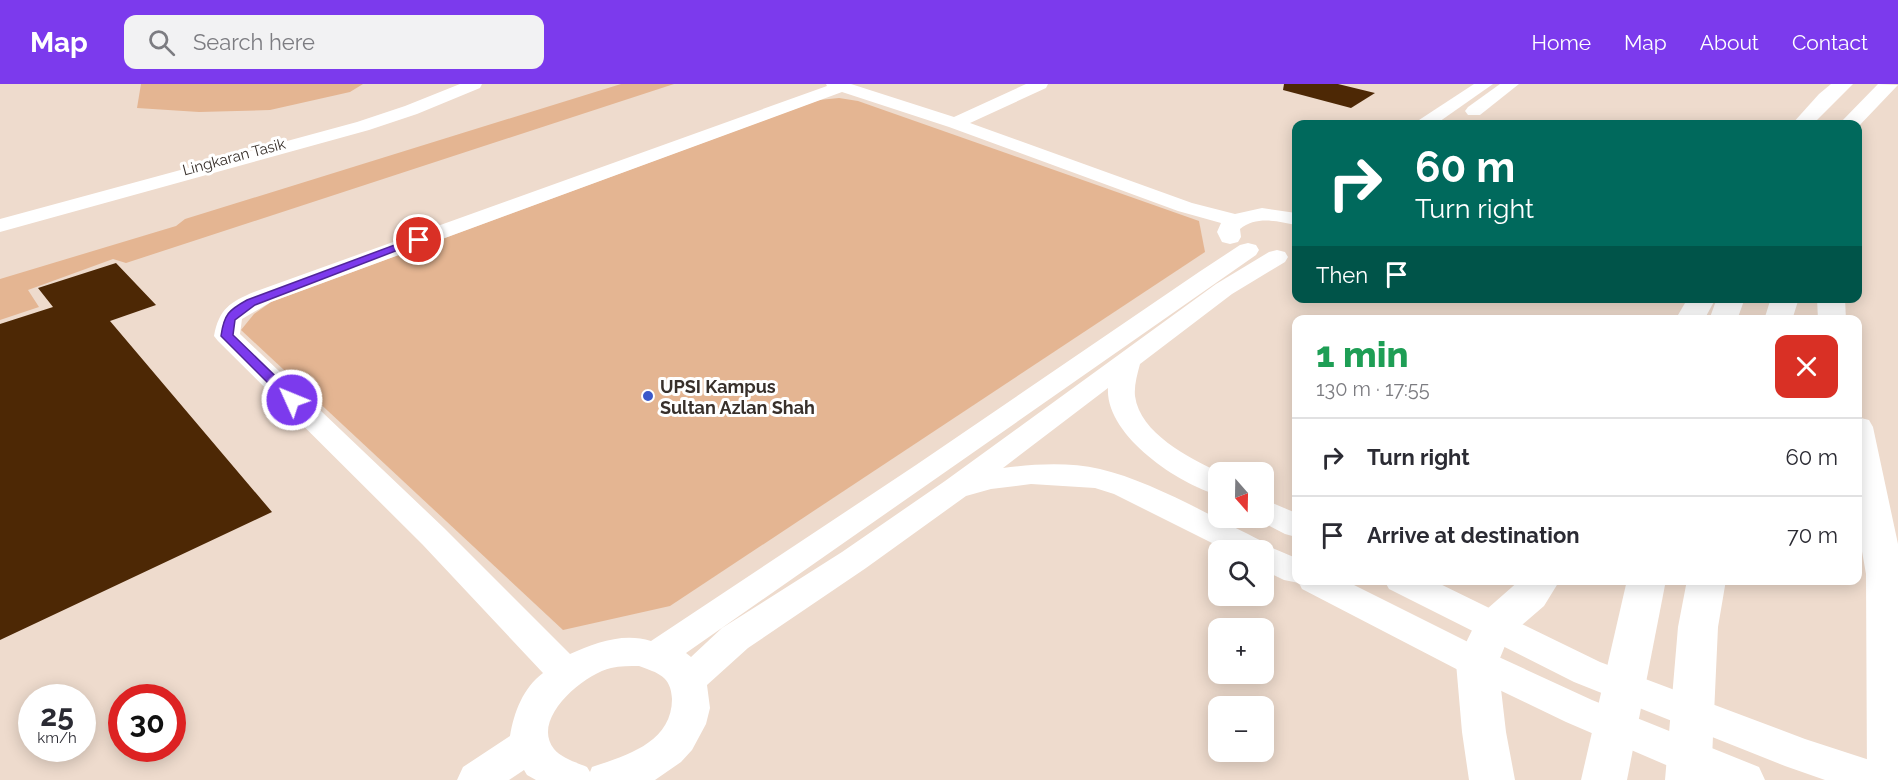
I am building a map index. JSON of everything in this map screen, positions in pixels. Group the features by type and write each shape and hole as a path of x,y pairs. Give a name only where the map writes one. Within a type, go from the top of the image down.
{"main road":[{"path":"1806,120 1843,84"},
{"path":"1853,120 1889,84"},
{"path":"1862,453 1885,573 1890,780"},
{"path":"1492,780 1484,732 1485,645 1538,585"},
{"path":"1604,780 1646,585"},
{"path":"1688,780 1698,627 1706,585"}],"street":[{"name":"Lingkaran Tasik","path":"0,220 356,124 422,102 464,84"},
{"path":"0,226 363,126 411,110 474,84"},
{"path":"955,123 1040,84"},
{"path":"1431,120 1485,84"},
{"path":"1464,118 1511,84"},
{"path":"565,672 433,536 227,336 229,319 238,310 251,302 286,288 838,85 955,123 1185,207 1235,220 1260,214 1292,216"},
{"path":"1235,220 1228,232 1231,238 1248,250 1286,257"},
{"path":"657,655 724,606 926,473 1170,301 1248,250"},
{"path":"688,681 735,638 854,560 956,488 1224,289 1286,257"},
{"path":"1127,362 1121,386 1122,403 1136,427 1157,449 1208,479"},
{"path":"956,488 989,479 1031,474 1097,478 1125,487 1232,540"},
{"path":"1274,515 1292,524"},
{"path":"1274,561 1292,569"},
{"path":"1330,585 1485,645 1587,672 1799,754 1877,780"},
{"path":"1407,585 1485,645 1579,711 1745,780"},
{"path":"560,778 544,767 535,757 530,744 528,725 535,706 548,688 565,672 588,660 612,653 636,651 657,655 676,665 688,681 692,702 687,725 654,773 606,780"},
{"path":"477,780 530,744"}],"shaded area":[{"path":"141,84 363,84 350,92 270,110 199,112 137,108"},
{"path":"621,84 674,84 126,263 113,259 28,290 39,307 0,320 0,279 176,226 185,219"},
{"path":"839,98 858,101 1199,221 1205,252 670,606 563,630 241,330 254,314 271,302 819,100"}],"building":[{"path":"1284,84 1338,84 1375,93 1351,108 1283,90"},
{"path":"116,263 156,305 110,321 272,512 0,640 0,324 53,307 38,288"}],"place":[{"name":"UPSI Kampus Sultan Azlan Shah","path":"648,396"}],"route":[{"path":"292,400 227,336 229,319 251,302 419,240"}]}
